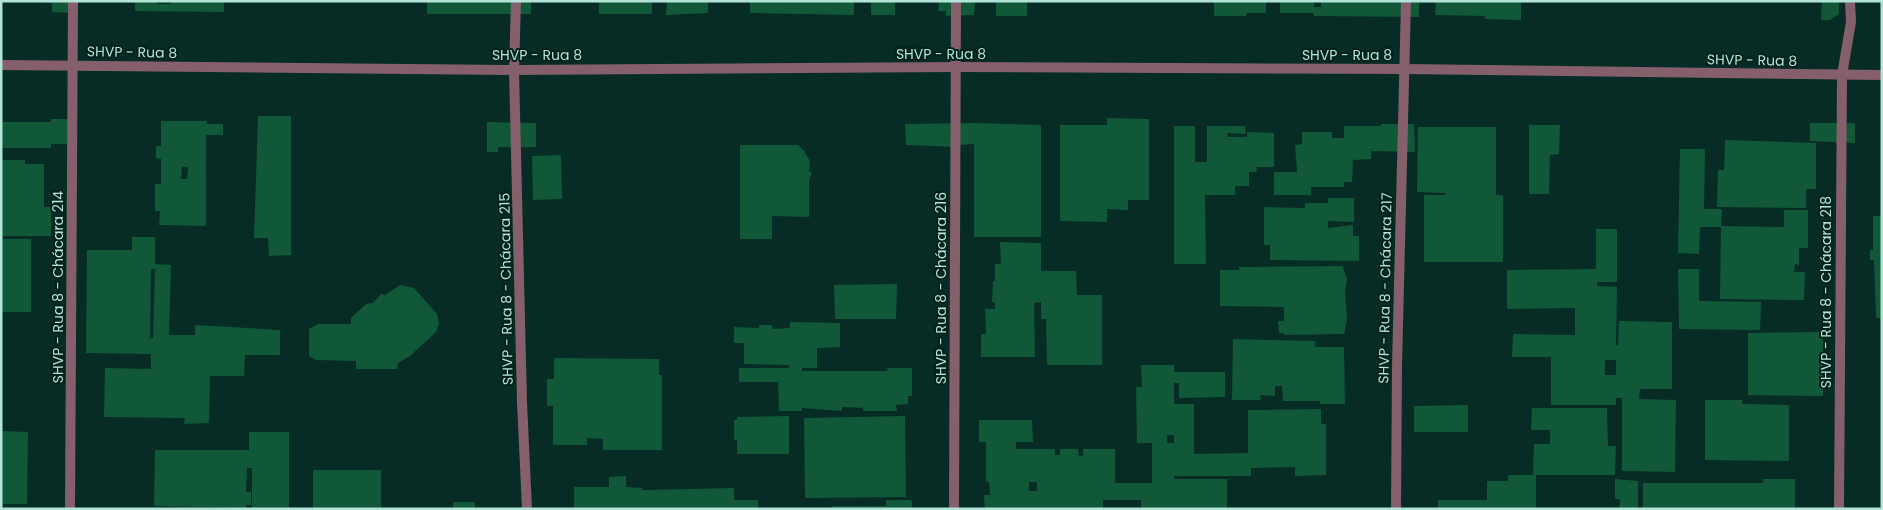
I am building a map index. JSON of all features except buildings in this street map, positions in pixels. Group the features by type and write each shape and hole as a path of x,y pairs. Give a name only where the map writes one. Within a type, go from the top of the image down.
{"street":[{"name":"SHVP - Rua 8 - Chácara 214","path":"70,509 73,1"},
{"name":"SHVP - Rua 8 - Chácara 215","path":"516,1 514,70 522,402 527,509"},
{"name":"SHVP - Rua 8 - Chácara 216","path":"954,509 956,1"},
{"name":"SHVP - Rua 8 - Chácara 217","path":"1396,509 1397,366 1406,1"},
{"name":"SHVP - Rua 8 - Chácara 218","path":"1838,509 1842,75 1851,22 1850,1"},
{"name":"SHVP - Rua 8","path":"1,65 514,70 957,67 1404,68 1882,75"}]}
